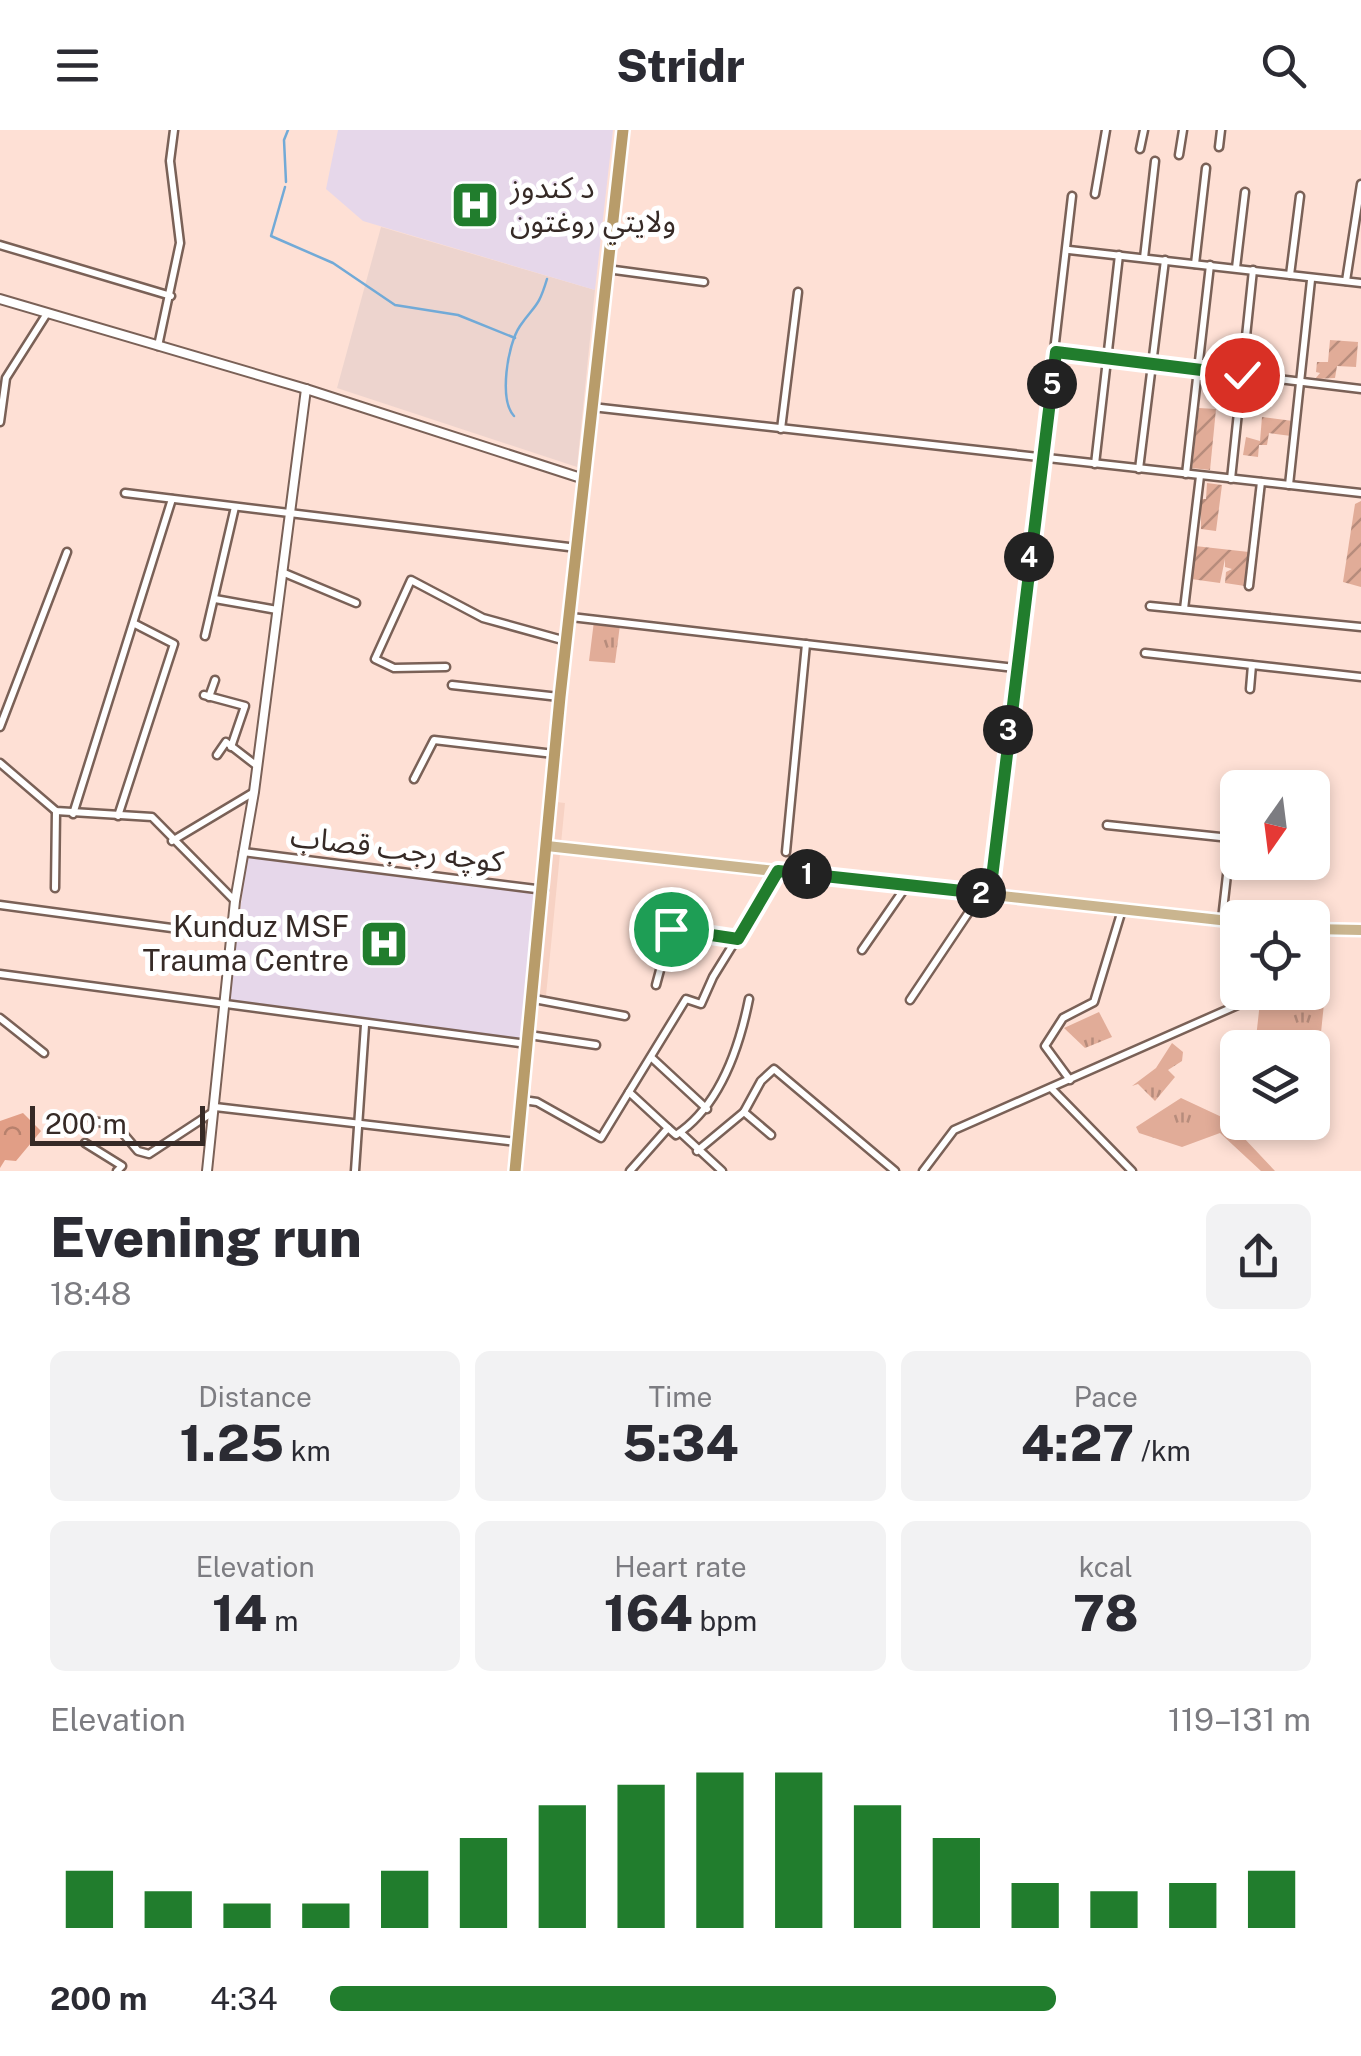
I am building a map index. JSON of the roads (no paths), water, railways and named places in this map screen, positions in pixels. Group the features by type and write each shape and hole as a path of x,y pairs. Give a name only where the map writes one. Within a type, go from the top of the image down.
{"highway":[{"path":"515,1171 560,697 623,130"}],"main road":[{"path":"548,846 1220,921"},
{"path":"1330,929 1361,930"}],"street":[{"path":"158,346 171,296 180,227 170,161 174,130"},
{"path":"1094,194 1106,130"},
{"path":"1140,149 1144,130"},
{"path":"1179,154 1183,130"},
{"path":"1219,146 1222,130"},
{"path":"1144,258 1155,160"},
{"path":"1195,264 1206,168"},
{"path":"1346,281 1361,184"},
{"path":"1236,268 1245,192"},
{"path":"910,1000 986,894 1069,250 1072,196"},
{"path":"1290,275 1300,196"},
{"path":"0,244 171,296"},
{"path":"1069,250 1361,283"},
{"path":"1095,464 1119,255"},
{"path":"1139,469 1166,260"},
{"path":"1186,474 1210,265"},
{"path":"606,269 704,282"},
{"path":"1231,479 1253,270"},
{"path":"1289,486 1312,280"},
{"path":"781,429 798,292"},
{"path":"0,299 306,389 584,479"},
{"path":"0,422 6,378 46,315"},
{"path":"1056,352 1361,390"},
{"path":"207,1171 234,900 254,792 306,389"},
{"path":"591,406 1361,493"},
{"path":"1184,609 1200,476"},
{"path":"1249,586 1261,482"},
{"path":"125,493 579,548"},
{"path":"72,814 172,499"},
{"path":"205,636 235,507"},
{"path":"0,727 67,552"},
{"path":"282,572 356,603"},
{"path":"446,667 394,668 375,659 411,580 483,618 567,642"},
{"path":"214,599 277,610"},
{"path":"1150,606 1361,627"},
{"path":"571,617 1015,668"},
{"path":"118,816 174,644 135,624"},
{"path":"786,852 806,644"},
{"path":"1145,653 1361,677"},
{"path":"1250,689 1252,665"},
{"path":"215,680 206,696 244,706 231,746"},
{"path":"452,685 560,697"},
{"path":"414,779 434,740 555,754"},
{"path":"217,755 226,742 257,766"},
{"path":"0,762 56,811 152,817 234,900"},
{"path":"172,841 254,792"},
{"path":"56,811 56,888"},
{"path":"1107,825 1220,837"},
{"name":"کوچه رجب قصاب","path":"243,852 544,890"},
{"path":"523,1100 536,1102 601,1138 686,999 701,1004 778,871"},
{"path":"862,950 908,885"},
{"path":"0,905 232,936"},
{"path":"1070,1080 1044,1046 1062,1018 1094,1002 1122,909"},
{"path":"656,985 671,929 738,939"},
{"path":"0,974 365,1025 596,1044"},
{"path":"534,999 625,1016"},
{"path":"680,1133 707,1109 743,1030 750,999"},
{"path":"924,1171 954,1130 1229,1010"},
{"path":"0,1018 44,1053"},
{"path":"355,1171 365,1025"},
{"path":"652,1058 707,1109"},
{"path":"697,1150 744,1112 761,1081 777,1070 895,1171"},
{"path":"1051,1088 1132,1171"},
{"path":"629,1092 722,1171"},
{"path":"93,1122 122,1129 138,1151 149,1154 214,1110 518,1142"},
{"path":"744,1112 771,1136"},
{"path":"630,1171 668,1128"},
{"path":"84,1143 122,1166 117,1171"}],"waterway":[{"path":"286,182 284,140 288,130"},
{"path":"285,187 271,236 333,263 395,305 458,315 515,338"},
{"path":"514,416 506,386 511,346 547,279"}],"place":[{"name":"د کندوز ولایتي روغتون","path":"475,205"},
{"name":"Kunduz MSF Trauma Centre","path":"384,944"}]}
